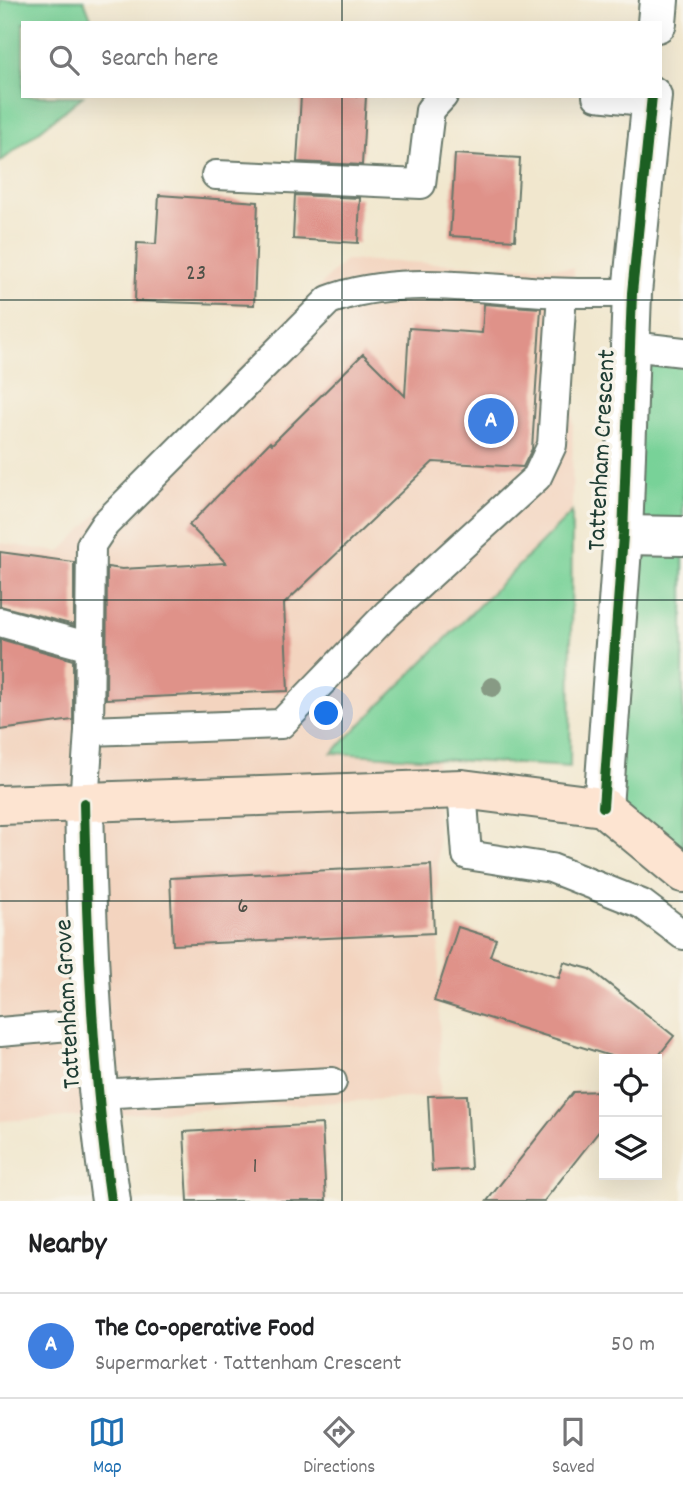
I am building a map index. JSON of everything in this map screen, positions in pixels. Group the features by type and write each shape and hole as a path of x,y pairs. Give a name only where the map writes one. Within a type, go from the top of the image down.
{"main road":[{"path":"0,805 462,789 603,807 683,873"}],"street":[{"path":"657,21 659,0"},
{"name":"Tattenham Crescent","path":"603,807 623,535 632,293 652,99"},
{"path":"623,535 683,536"},
{"name":"Tattenham Grove","path":"84,803 96,1094 111,1201"}],"lane":[{"path":"216,175 421,184 430,110 441,98"},
{"path":"634,98 652,99"},
{"path":"84,803 89,731 90,545 105,524 329,300 356,289 436,285 562,293 632,293"},
{"name":"Tattenham Crescent","path":"89,731 281,724 388,613 537,477 552,445 562,293"},
{"path":"631,346 683,352"},
{"path":"0,621 90,647"},
{"path":"462,789 467,855 551,868 642,904 683,935"},
{"path":"0,1032 92,1024"},
{"path":"96,1094 332,1083"}],"shaded area":[{"path":"345,260 574,268 572,512 332,753 437,757 440,1096 0,1121 0,543 60,552"}],"green space":[{"path":"0,0 84,0 92,21 21,21 21,98 80,98 0,162"},
{"path":"631,346 683,352 683,873 603,807"},
{"path":"572,512 570,767 332,753"}],"building":[{"path":"301,98 366,98 362,165 297,162"},
{"path":"455,154 520,158 515,240 450,236"},
{"path":"159,195 258,202 254,305 135,301 137,243 156,244"},
{"path":"295,195 360,198 358,243 293,239"},
{"path":"484,304 541,308 532,449 523,467 433,462 284,604 288,691 106,699 107,567 122,569 226,563 189,525 270,442 272,444 363,354 405,396 409,328 482,333"},
{"path":"0,552 74,562 74,625 0,606"},
{"path":"0,639 73,660 73,720 0,730"},
{"path":"431,865 434,933 173,945 170,878"},
{"path":"458,927 496,939 490,956 559,978 564,962 590,969 674,1036 660,1054 604,1054 434,1001"},
{"path":"599,1091 599,1131 544,1201 487,1201 573,1092"},
{"path":"467,1095 471,1169 432,1171 428,1096"},
{"path":"322,1124 326,1201 188,1201 184,1132"}],"cycle path":[{"path":"603,807 623,535 632,293 652,98"},
{"path":"84,803 92,1002 99,1102 111,1201"}],"place":[{"name":"The Co-operative Food","path":"491,421"}]}
